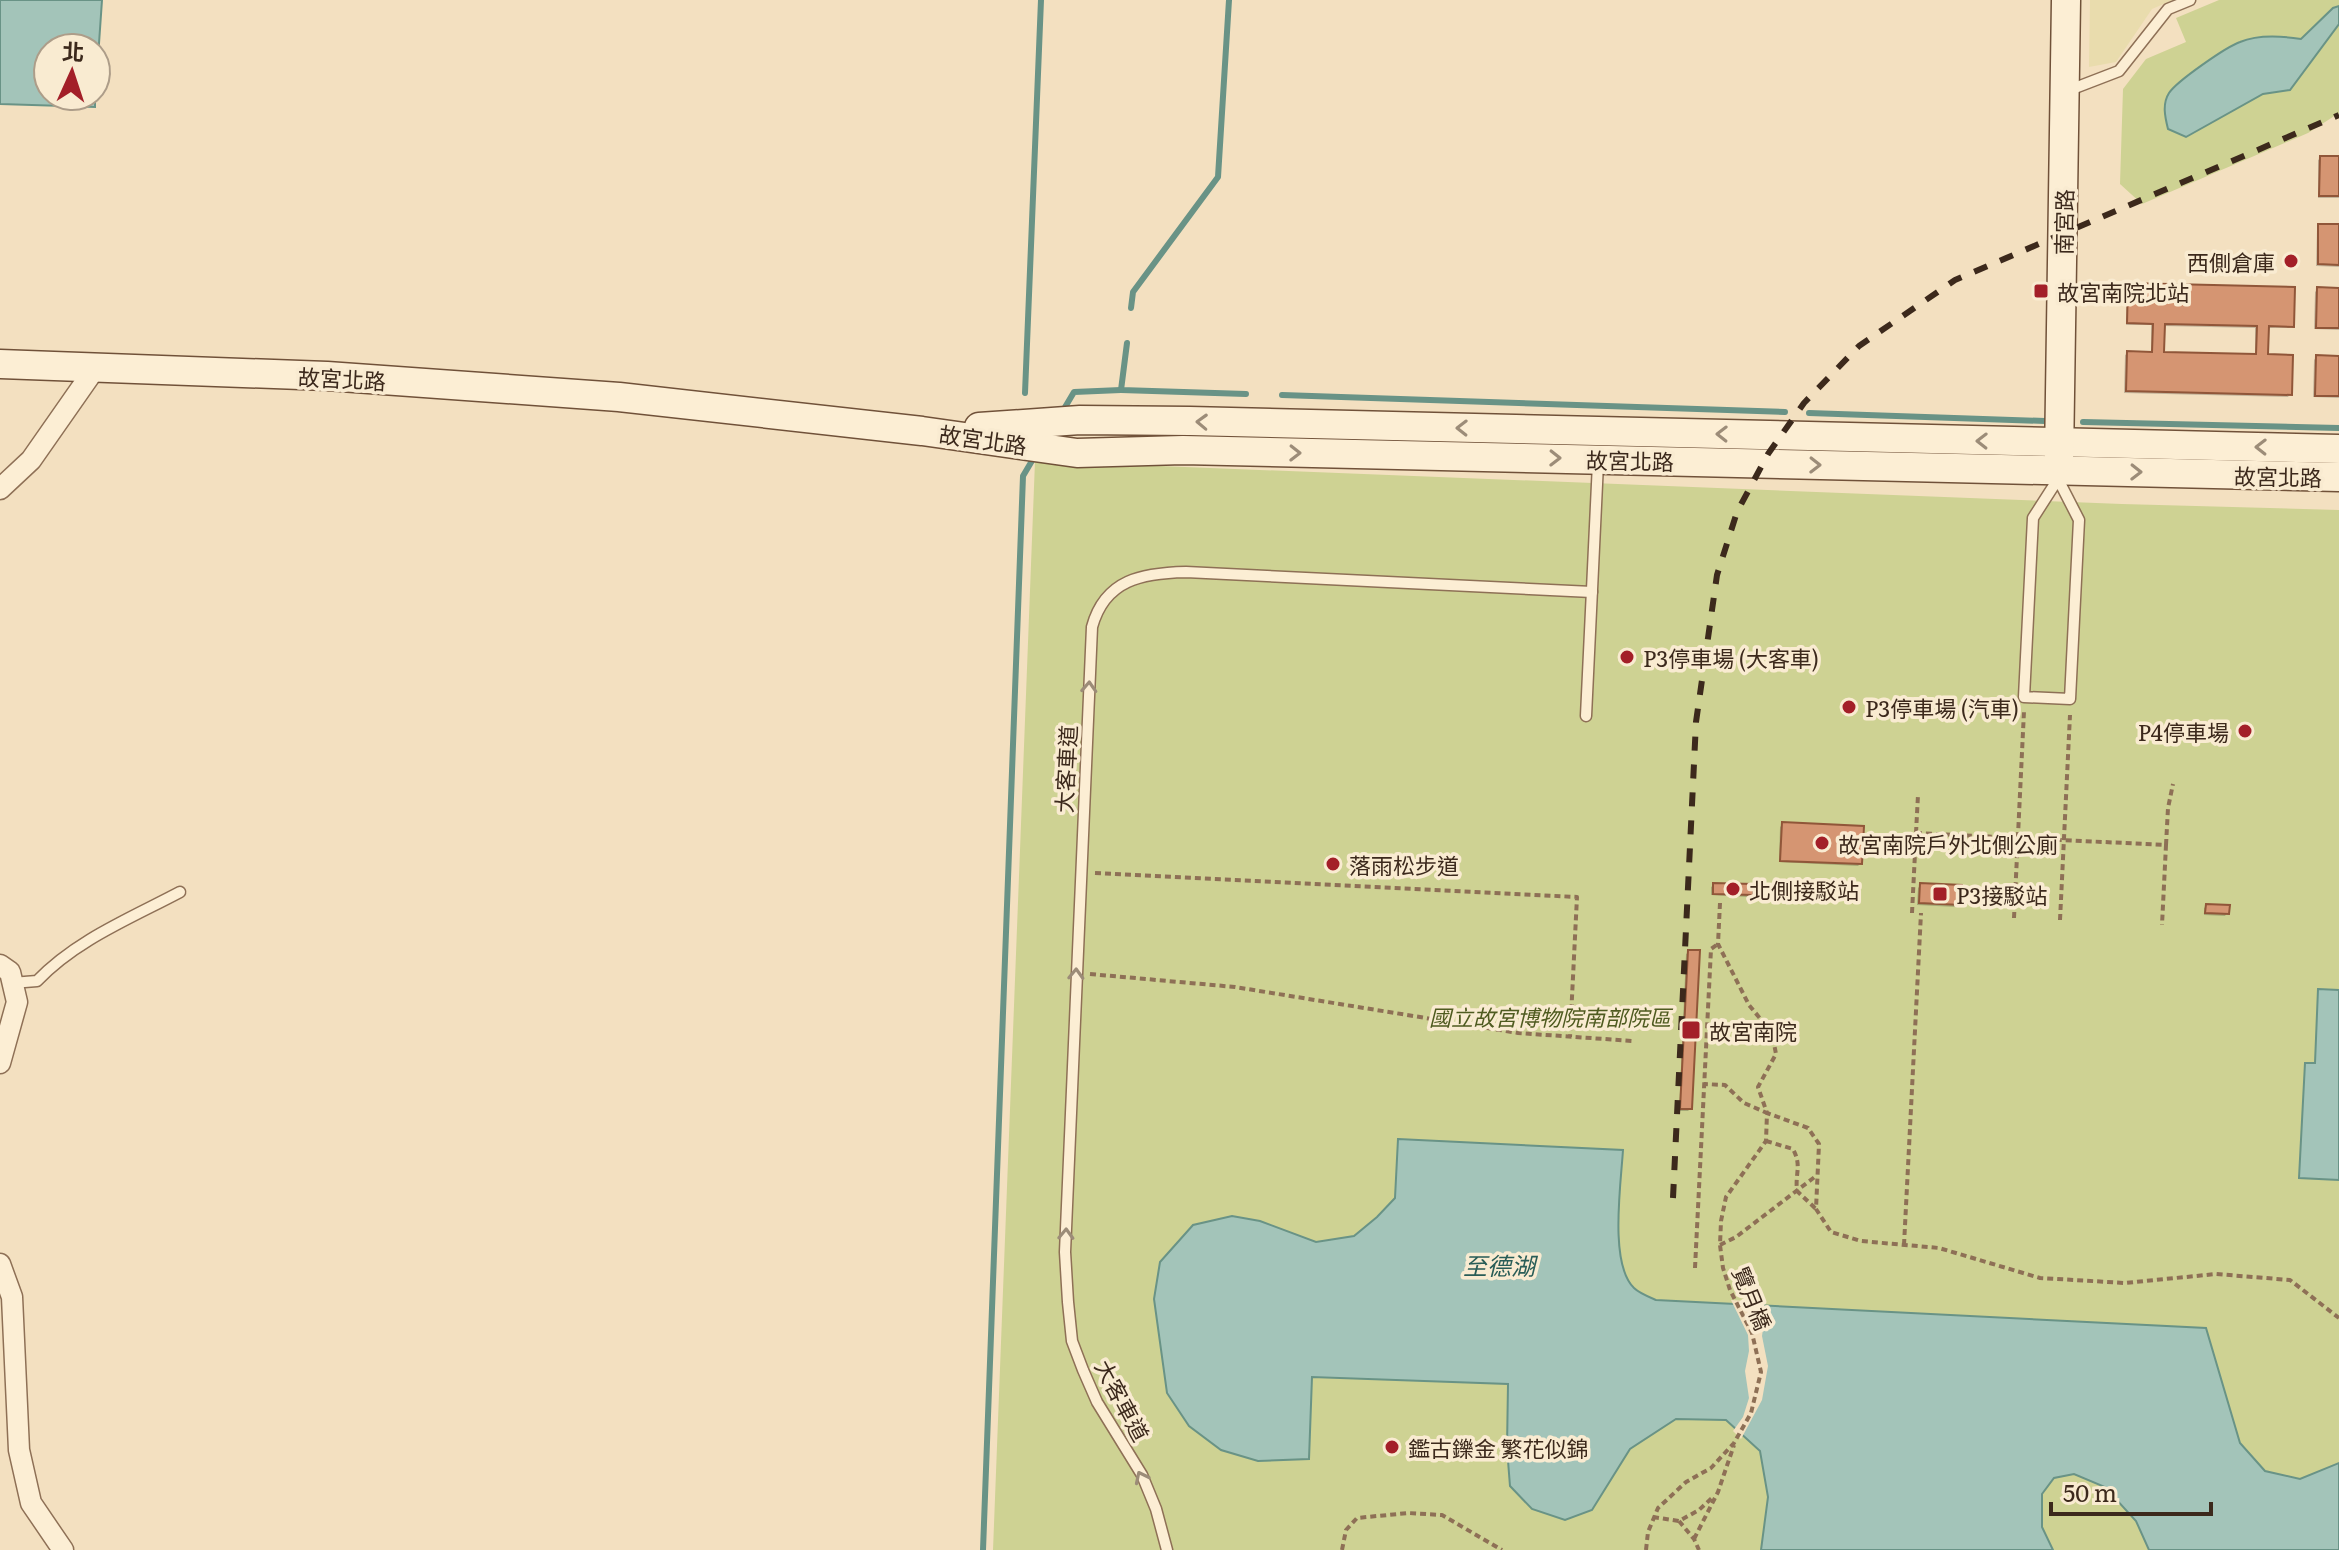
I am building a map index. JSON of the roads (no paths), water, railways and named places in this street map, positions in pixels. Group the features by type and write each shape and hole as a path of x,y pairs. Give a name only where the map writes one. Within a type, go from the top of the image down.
{"street":[{"name":"南宮路","path":"2059,464 2066,0"},
{"name":"故宮北路","path":"0,364 327,376 619,397 922,431 1077,453 1183,450 2059,464 2339,449"},
{"path":"0,489 31,460 96,367"},
{"name":"故宮北路","path":"922,431 1080,420 1174,421 2339,477"},
{"path":"0,965 10,972 17,1002 0,1063"},
{"path":"0,1264 12,1297 19,1450 31,1503 63,1550"}],"lane":[{"path":"2064,92 2119,71 2168,9 2190,0"},
{"path":"1586,716 1598,459"},
{"path":"2059,464 2079,520 2070,699 2024,697 2033,518 2059,464"},
{"name":"大客車道","path":"1167,1550 1156,1509 1142,1475 1097,1402 1072,1341 1068,1302 1065,1252 1080,872 1092,627 1096,609 1128,580 1152,573 1186,572 1592,592"},
{"path":"12,983 37,981 53,964 80,945 180,892"}],"water":[{"path":"0,0 102,0 100,32 32,32 32,105 0,104"},
{"path":"2339,6 2339,24 2290,90 2263,94 2186,137 2168,129 2165,106 2169,93 2202,65 2247,39 2270,36 2301,39 2333,8"},
{"path":"2318,989 2339,990 2339,1180 2299,1178 2305,1063 2315,1063"},
{"name":"至德湖","path":"1398,1139 1623,1150 1618,1222 1621,1261 1626,1277 1634,1288 1656,1300 2206,1328 2240,1443 2265,1471 2300,1479 2339,1463 2339,1550 2149,1550 2136,1521 2105,1487 2074,1474 2054,1478 2042,1494 2042,1527 2053,1550 1761,1550 1768,1497 1760,1451 1726,1420 1676,1419 1630,1449 1592,1510 1565,1520 1532,1509 1510,1486 1508,1384 1312,1377 1309,1459 1258,1461 1221,1450 1189,1426 1167,1393 1154,1299 1160,1262 1193,1225 1232,1216 1260,1221 1316,1242 1354,1236 1395,1198"}],"waterway":[{"path":"1025,393 1041,0"},
{"path":"1131,308 1133,292 1218,177 1229,0"},
{"path":"1127,343 1121,390 1246,394"},
{"path":"1061,414 1074,392 1121,390"},
{"path":"1282,395 1785,412"},
{"path":"1809,413 2045,421"},
{"path":"2083,422 2339,428"},
{"path":"983,1550 1023,476 1036,454"}],"railway":[{"path":"1673,1198 1696,722 1717,575 1737,512 1768,454 1804,403 1859,346 1955,280 2339,115"}],"place":[{"name":"西側倉庫","path":"2291,261"},
{"name":"故宮南院北站","path":"2041,291"},
{"name":"P3停車場 (大客車)","path":"1627,657"},
{"name":"P3停車場 (汽車)","path":"1849,707"},
{"name":"P4停車場","path":"2245,731"},
{"name":"故宮南院戶外北側公廁","path":"1822,843"},
{"name":"落雨松步道","path":"1333,864"},
{"name":"北側接駁站","path":"1733,889"},
{"name":"P3接駁站","path":"1940,894"},
{"name":"故宮南院","path":"1691,1030"},
{"name":"鑑古鑠金 繁花似錦","path":"1392,1447"}],"park label":[{"name":"國立故宮博物院南部院區","path":"1550,1016"}]}
